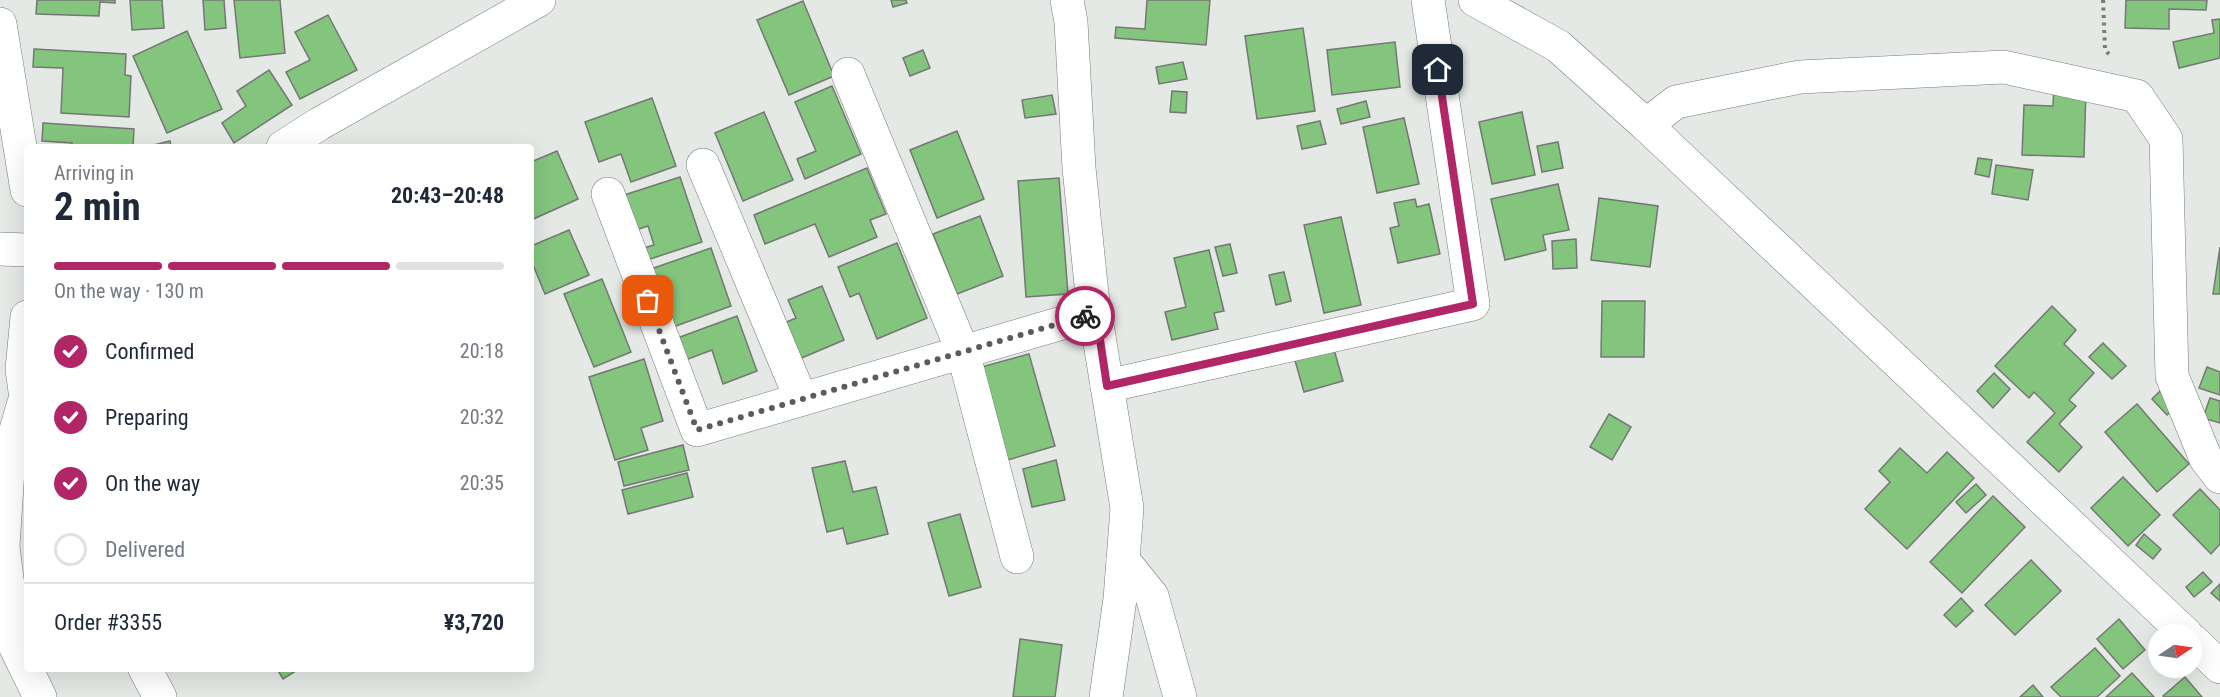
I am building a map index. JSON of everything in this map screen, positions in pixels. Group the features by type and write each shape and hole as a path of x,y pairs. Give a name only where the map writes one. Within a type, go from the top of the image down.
{"street":[{"path":"288,144 539,0"},
{"path":"1067,0 1071,22 1079,168 1096,313 1127,508 1120,599 1106,697"},
{"path":"1107,386 1473,304 1428,0"},
{"path":"1475,0 1558,46 1646,125 2175,624"},
{"path":"0,24 24,172"},
{"path":"1646,125 1676,102 1800,77 2004,67 2137,96 2166,140 2172,376 2206,459 2220,477"},
{"path":"848,74 963,352 1017,557"},
{"path":"702,165 801,399"},
{"path":"608,194 697,430 1096,313"},
{"path":"0,249 24,250"},
{"path":"24,348 22,369 24,385"},
{"path":"24,407 9,454 3,547 16,648 24,664"},
{"path":"1123,560 1152,596 1180,697"},
{"path":"2202,650 2220,667"},
{"path":"28,672 40,697"},
{"path":"147,672 160,697"}],"path":[{"path":"2103,0 2105,49 2137,96"}],"building":[{"path":"37,0 115,0 115,3 100,2 99,16 36,14"},
{"path":"130,0 162,0 164,28 132,30"},
{"path":"203,0 224,0 226,28 205,30"},
{"path":"234,0 280,0 285,53 240,58"},
{"path":"891,0 906,0 907,3 893,7"},
{"path":"1147,0 1210,0 1206,45 1115,38 1116,27 1145,29"},
{"path":"2126,0 2207,0 2206,10 2169,9 2169,29 2125,28"},
{"path":"803,1 834,76 789,95 757,20"},
{"path":"328,15 357,70 300,99 286,72 310,60 295,32"},
{"path":"2220,19 2220,58 2179,68 2173,42 2214,33 2212,20"},
{"path":"1303,28 1315,111 1257,119 1245,36"},
{"path":"187,31 222,109 167,133 133,56"},
{"path":"1395,42 1400,87 1332,95 1327,50"},
{"path":"34,49 126,54 125,75 131,76 129,117 61,113 63,68 33,67"},
{"path":"923,50 930,68 910,76 903,58"},
{"path":"1183,62 1187,79 1159,84 1156,67"},
{"path":"269,70 292,105 234,143 222,123 246,106 237,91"},
{"path":"832,86 861,154 805,179 797,159 816,151 795,102"},
{"path":"2054,86 2086,88 2084,157 2022,155 2024,105 2053,106"},
{"path":"1172,91 1187,92 1186,113 1170,112"},
{"path":"1052,95 1056,114 1025,118 1022,100"},
{"path":"652,98 676,166 631,182 621,154 599,162 585,122"},
{"path":"1366,101 1370,117 1341,124 1337,109"},
{"path":"764,112 793,180 743,201 715,133"},
{"path":"1522,112 1535,175 1492,184 1479,122"},
{"path":"1404,118 1419,184 1377,193 1363,127"},
{"path":"1320,121 1326,144 1302,149 1297,126"},
{"path":"43,123 134,129 133,144 72,144 42,141"},
{"path":"957,131 984,199 937,218 910,150"},
{"path":"1558,142 1563,168 1542,172 1537,146"},
{"path":"557,151 578,199 534,219 534,161"},
{"path":"1978,158 1992,160 1989,177 1975,174"},
{"path":"1996,165 2033,170 2028,200 1992,194"},
{"path":"867,168 886,214 870,220 877,237 829,257 815,224 765,244 754,215"},
{"path":"680,177 702,242 644,261 640,249 654,245 648,226 630,232 618,197"},
{"path":"1059,178 1068,294 1026,297 1018,181"},
{"path":"1558,184 1569,230 1543,235 1546,250 1505,260 1491,199"},
{"path":"1599,198 1658,206 1650,267 1591,260"},
{"path":"1415,199 1417,207 1429,204 1440,254 1398,263 1390,228 1399,226 1394,203"},
{"path":"980,216 1003,276 957,294 933,234"},
{"path":"1341,217 1361,305 1324,313 1304,225"},
{"path":"569,230 589,275 545,294 534,267 534,245"},
{"path":"1576,239 1577,268 1553,269 1552,241"},
{"path":"897,243 927,318 877,339 859,293 850,297 838,267"},
{"path":"1230,244 1237,273 1223,276 1215,247"},
{"path":"2220,247 2220,294 2213,294"},
{"path":"711,248 731,306 673,327 651,269"},
{"path":"1209,250 1224,311 1214,313 1218,329 1172,340 1165,312 1186,307 1174,258"},
{"path":"1284,272 1291,301 1276,305 1269,275"},
{"path":"602,279 631,352 594,367 564,294"},
{"path":"822,286 844,340 797,360 782,324 796,318 788,300"},
{"path":"1602,301 1645,301 1644,357 1601,357"},
{"path":"2052,306 2076,330 2064,344 2094,373 2069,400 2076,406 2059,424 2082,447 2059,472 2027,442 2055,413 2034,392 2029,398 1995,366"},
{"path":"737,316 757,371 723,384 712,350 680,362 672,340"},
{"path":"2103,343 2126,366 2112,379 2089,357"},
{"path":"1333,346 1343,381 1304,392 1294,357"},
{"path":"1029,354 1055,446 1001,462 974,369"},
{"path":"644,359 663,421 641,428 648,450 615,460 589,377"},
{"path":"2207,367 2220,372 2220,395 2199,388"},
{"path":"1994,373 2010,389 1993,408 1977,391"},
{"path":"2161,390 2177,406 2167,415 2152,399"},
{"path":"2210,398 2220,401 2220,423 2203,418"},
{"path":"2137,404 2189,464 2157,492 2105,432"},
{"path":"1609,414 1631,427 1612,460 1590,447"},
{"path":"683,445 689,470 624,486 618,462"},
{"path":"1900,448 1927,473 1947,452 1974,478 1907,549 1865,509 1890,482 1879,471"},
{"path":"1056,460 1065,500 1032,507 1023,469"},
{"path":"845,461 853,492 876,487 888,534 847,544 843,528 827,532 812,468"},
{"path":"687,473 693,497 628,514 622,490"},
{"path":"2123,477 2160,515 2128,546 2091,508"},
{"path":"1976,484 1986,495 1966,513 1956,502"},
{"path":"2200,489 2220,510 2220,544 2211,554 2173,515"},
{"path":"1993,496 2025,527 1962,593 1930,562"},
{"path":"960,514 981,587 949,596 928,523"},
{"path":"2144,534 2161,549 2153,559 2136,545"},
{"path":"2031,560 2061,591 2015,635 1985,605"},
{"path":"2203,572 2212,582 2194,597 2186,587"},
{"path":"2220,584 2220,601 2211,593"},
{"path":"1961,598 1973,611 1956,627 1944,615"},
{"path":"2119,619 2145,650 2123,669 2097,639"},
{"path":"1020,639 1062,645 1055,697 1013,697"},
{"path":"2095,648 2120,676 2097,697 2061,697 2051,687"},
{"path":"279,672 294,672 283,679"},
{"path":"2132,673 2154,697 2106,697"},
{"path":"2186,678 2202,697 2164,697"},
{"path":"2033,685 2043,697 2020,697"}],"way so far":[{"path":"648,301 697,430 1085,316"}],"route":[{"path":"1085,316 1096,313 1107,386 1473,304 1438,70"}]}
